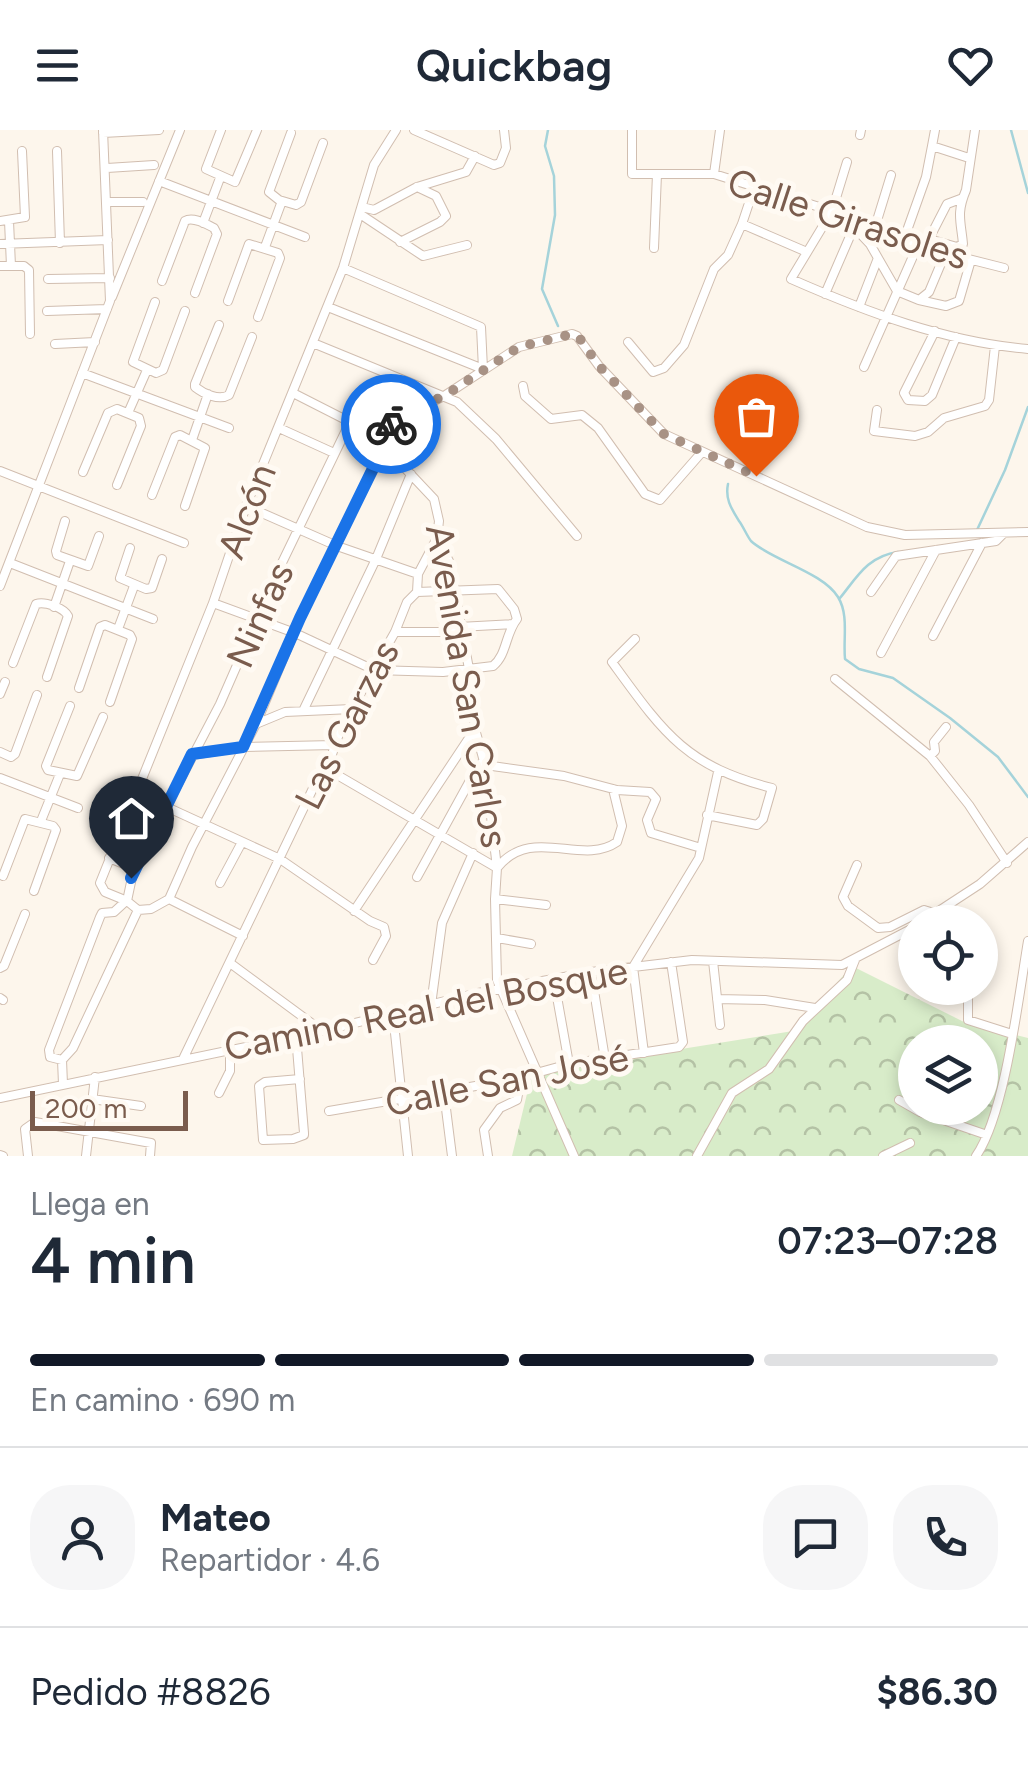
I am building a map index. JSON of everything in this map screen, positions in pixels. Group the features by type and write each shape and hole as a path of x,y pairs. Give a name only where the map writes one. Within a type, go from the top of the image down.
{"street":[{"path":"108,305 103,131 159,130"},
{"path":"0,586 180,130"},
{"path":"220,130 206,170 236,181 257,130"},
{"name":"Alcón","path":"127,901 105,892 100,883 343,268 374,165 396,130"},
{"path":"414,130 494,164 500,163 506,148 504,130"},
{"name":"Calle Girasoles","path":"632,130 632,174 714,174 832,211 852,223 875,227 945,254 1004,268"},
{"path":"714,174 720,130"},
{"path":"904,239 926,177 935,130"},
{"path":"963,198 947,204 929,239 958,248 963,244 958,209 963,198 975,130"},
{"path":"291,133 269,190 271,196 293,205 300,202 323,143"},
{"path":"932,146 969,158"},
{"path":"11,266 5,244 5,221 25,218 22,150"},
{"path":"57,151 60,243"},
{"path":"361,211 374,210 417,187 463,174 474,156"},
{"path":"847,162 832,211 791,279 887,317 994,346 1028,349"},
{"path":"107,168 154,166"},
{"path":"654,248 657,174"},
{"path":"875,227 891,175"},
{"path":"203,223 220,178"},
{"path":"160,181 305,236"},
{"path":"400,242 446,216 436,196 417,187"},
{"path":"628,342 653,372 672,360 684,345 714,270 728,254 754,188"},
{"path":"266,247 282,201"},
{"path":"108,202 143,202"},
{"path":"361,211 424,256 466,244"},
{"path":"162,281 185,220 191,218 214,228 217,234 196,293"},
{"path":"826,294 852,223 870,244 897,290 918,300 946,306 959,301 971,260"},
{"path":"742,224 807,252"},
{"path":"5,244 108,240"},
{"path":"228,301 247,246 252,243 278,252 280,258 258,317"},
{"path":"864,367 918,245"},
{"path":"918,300 929,292 945,254"},
{"path":"859,307 878,258"},
{"path":"0,266 29,270 30,334"},
{"path":"343,268 481,327 484,369"},
{"path":"48,279 110,278"},
{"path":"154,302 133,362 156,373 163,370 185,311"},
{"path":"46,311 108,305"},
{"path":"328,307 484,369"},
{"path":"219,325 195,384 208,394 222,398 229,395 252,338"},
{"path":"935,331 904,392 908,400 928,399 956,337"},
{"path":"62,1060 50,1057 49,1050 100,917 127,901 138,910 150,909 169,899 256,724 395,418 444,396 519,347 572,334 578,336 599,366 664,434 877,530 919,535 1028,532"},
{"path":"55,344 95,342"},
{"path":"313,343 444,396 464,408 496,439 577,536"},
{"path":"877,410 874,430 903,436 928,432 944,418 980,409 989,400 994,346"},
{"path":"128,413 147,370"},
{"path":"82,372 229,428"},
{"path":"522,386 524,396 551,418 582,415 598,428 652,499 660,500 669,492 702,452"},
{"name":"Avenida San Carlos","path":"293,393 350,422 384,446 434,499 439,521 437,538 448,555 485,763 497,868 497,976 574,1156"},
{"path":"192,440 208,394"},
{"path":"83,472 108,414 117,409 128,413 139,418 141,426 117,486"},
{"name":"Ninfas","path":"127,901 134,868 259,619 350,422"},
{"path":"279,428 334,452"},
{"path":"152,494 175,437 192,440 206,448 185,506"},
{"path":"0,471 184,543"},
{"path":"303,711 376,559 411,474"},
{"path":"246,506 336,546 418,574"},
{"path":"65,521 56,554 88,566 99,536"},
{"path":"872,592 892,559 900,554 996,541 1004,533"},
{"name":"Las Garzas","path":"184,1057 326,769 334,745 407,602 417,592 418,574 437,538"},
{"path":"933,636 982,543"},
{"path":"130,548 120,578 134,586 150,590 162,559"},
{"path":"882,653 936,550"},
{"path":"54,607 70,560"},
{"path":"10,563 153,619"},
{"path":"118,629 134,586"},
{"path":"213,603 296,632 374,670 469,669 498,662 516,612 498,588 417,592"},
{"path":"13,663 36,604 41,602 66,612 68,616 46,677"},
{"path":"395,632 513,624"},
{"path":"78,688 100,627 118,629 132,640 110,702"},
{"path":"635,639 612,662 642,702 690,754 718,772 772,788 764,819 757,826 707,815"},
{"path":"836,680 930,756 969,805 1007,863"},
{"path":"0,694 4,682"},
{"path":"0,752 11,757 15,754 37,695"},
{"path":"70,706 46,766 60,774 77,776 103,718"},
{"path":"260,713 352,710"},
{"path":"256,724 279,714"},
{"path":"930,756 935,751 934,742 946,727"},
{"path":"354,910 476,729"},
{"path":"192,754 243,747 334,745"},
{"path":"417,878 478,766 485,763 653,794 656,802 647,824 651,833 702,848"},
{"path":"326,769 497,868 510,856 540,846 593,852 618,842 622,826 613,789"},
{"path":"644,1054 633,967 688,881 702,848 718,772"},
{"path":"42,821 60,774"},
{"path":"0,778 78,808"},
{"path":"136,793 280,859 380,924 387,933 373,960"},
{"path":"4,876 24,821 30,818 54,826 56,830 34,891"},
{"path":"220,883 242,842"},
{"path":"949,905 1007,863 1028,842"},
{"path":"430,1005 442,922 473,853"},
{"path":"109,858 134,868"},
{"path":"856,865 844,897 848,906 878,928 898,922"},
{"path":"169,899 243,936"},
{"path":"494,899 546,905"},
{"path":"63,1084 62,1060 76,1042 138,910"},
{"path":"0,968 25,914"},
{"path":"697,1156 732,1093 769,1069 815,1008 847,980 856,960 898,937"},
{"path":"497,938 531,944"},
{"path":"976,1156 987,1136 1012,1034 1028,941"},
{"name":"Camino Real del Bosque","path":"0,1098 502,988 592,972 671,962 825,966 856,960"},
{"path":"713,961 720,1025"},
{"name":"Calle San José","path":"330,1112 403,1101 569,1064 644,1054 683,1044 671,962"},
{"path":"230,963 322,1030"},
{"path":"592,972 604,1059"},
{"path":"554,980 569,1064"},
{"path":"717,999 774,1001 815,1008"},
{"path":"968,1005 968,1020 1012,1034"},
{"path":"393,1014 408,1156"},
{"path":"296,1036 300,1079 304,1135 263,1140 259,1086 300,1079"},
{"path":"219,1093 230,1071 230,1048"},
{"path":"86,1156 95,1077"},
{"path":"488,1156 484,1130 500,1108 517,1100 520,1077"},
{"path":"444,1093 452,1156"},
{"path":"92,1099 141,1106"},
{"path":"28,1156 28,1124 151,1144 150,1156"},
{"path":"956,1125 987,1136"},
{"path":"883,1156 910,1143"}],"green space":[{"path":"852,966 898,989 898,1005 930,1005 974,1025 898,1025 898,1125 998,1125 998,1031 1028,1038 1028,1156 512,1156 532,1073 793,1031"}],"waterway":[{"path":"548,130 545,146 554,176 555,215 542,289 558,326"},
{"path":"1011,130 1028,193"},
{"path":"977,530 1028,407"},
{"path":"728,484 729,503 751,541 821,580 838,597 845,619 845,659 859,669 893,678 950,718 998,757 1028,797"},
{"path":"840,598 871,563 898,552"}],"way so far":[{"path":"391,424 395,418 444,396 519,347 572,334 578,336 599,366 664,434 756,476"}],"route":[{"path":"131,878 192,754 243,747 391,424"}]}
